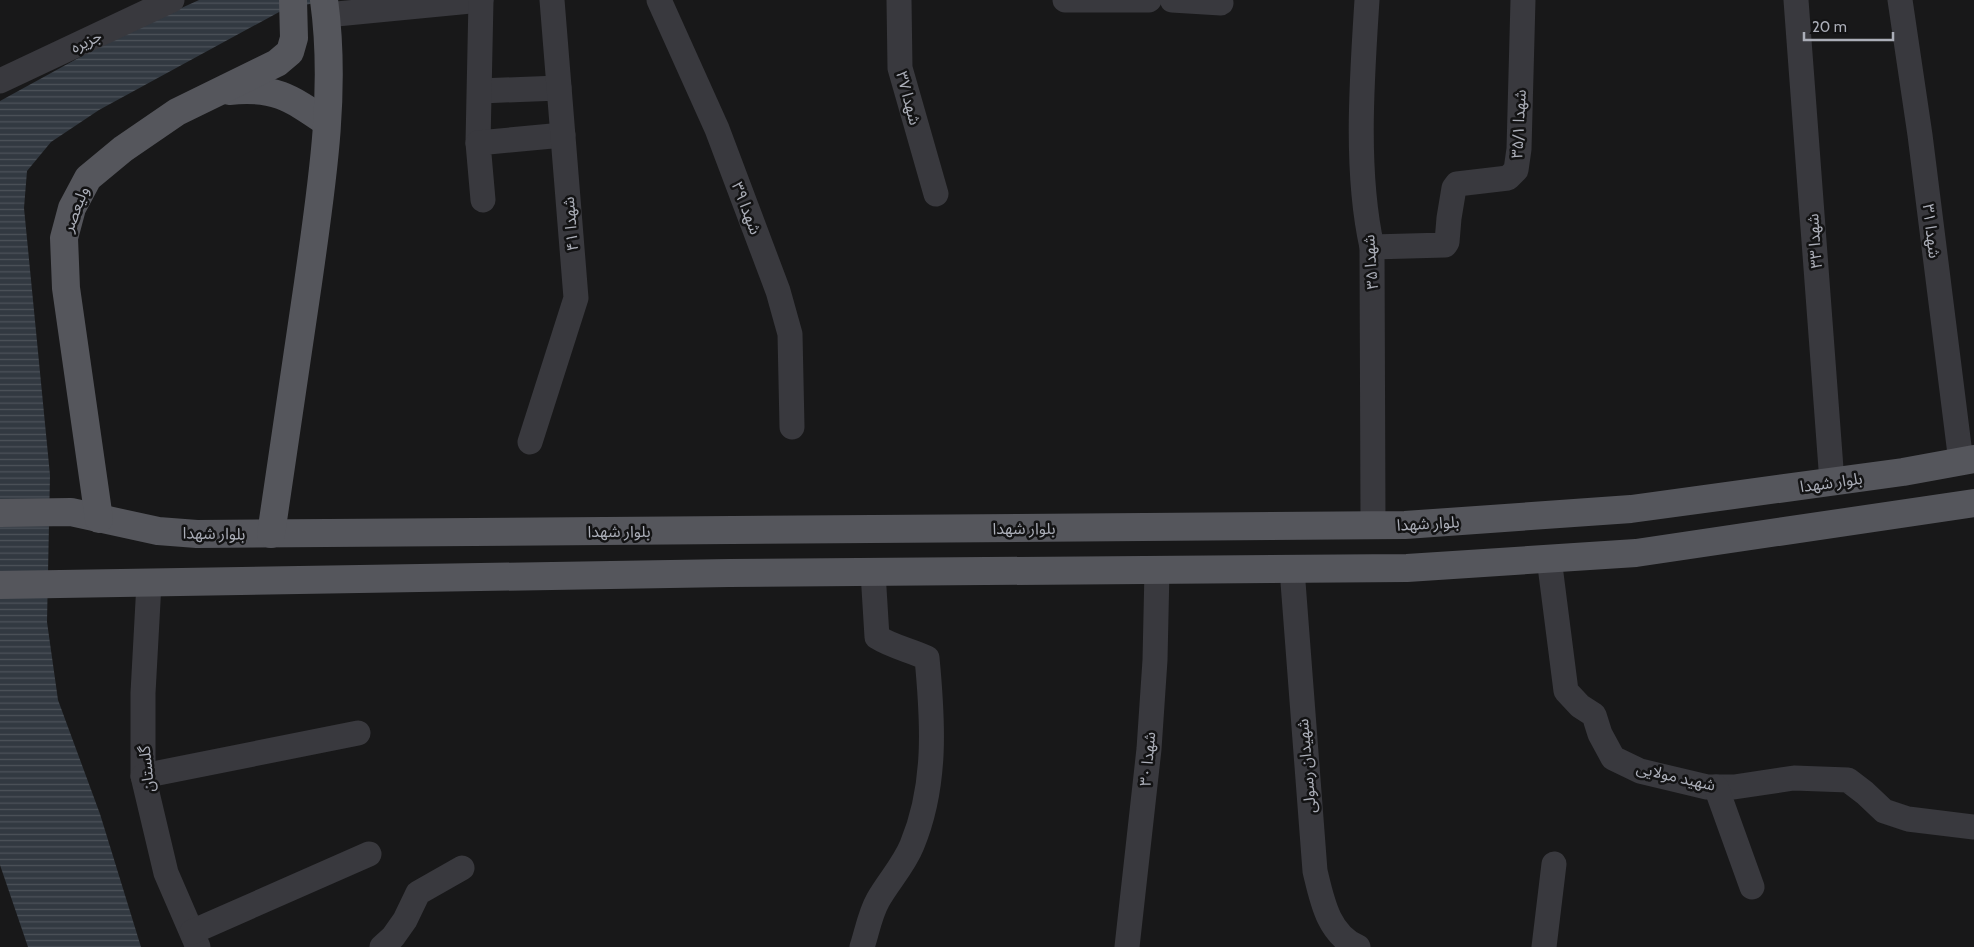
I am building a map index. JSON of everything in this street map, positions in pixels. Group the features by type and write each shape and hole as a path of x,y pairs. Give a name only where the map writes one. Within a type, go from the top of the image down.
{"main road":[{"name":"ولیعصر","path":"99,519 66,288 64,238 72,208 88,178 124,149 177,112 277,63 290,52 294,38 294,6"},
{"path":"271,534 318,215 326,122 329,35 325,7"},
{"path":"216,93 252,88 276,92 300,104 326,122"},
{"name":"بلوار شهدا","path":"0,513 71,512 158,531 271,534 1374,525 1632,509 1832,482 1967,461"},
{"path":"0,586 729,573 1407,568 1636,552 1974,504"},
{"path":"728,530 729,573"}],"street":[{"name":"جزیره","path":"0,81 172,0"},
{"path":"325,7 481,0 478,144 482,200"},
{"name":"شهدا ۴۱","path":"530,442 576,298 552,0"},
{"name":"شهدا ۳۹","path":"659,0 716,129 778,291 790,334 792,427"},
{"name":"شهدا ۳۷","path":"899,0 900,68 936,194"},
{"path":"1065,0 1149,0"},
{"path":"1172,0 1220,3"},
{"name":"شهدا ۳۵","path":"1367,0 1362,170 1365,214 1372,247 1374,525"},
{"name":"شهدا ۳۵/۱","path":"1372,247 1445,245 1447,242 1448,218 1454,188 1457,184 1508,178 1516,170 1519,149 1523,0"},
{"name":"شهدا ۳۳","path":"1796,0 1832,482"},
{"name":"شهدا ۳۱","path":"1900,0 1967,461"},
{"path":"480,91 559,88"},
{"path":"478,144 563,135"},
{"name":"شهید مولایی","path":"1549,558 1566,691 1580,706 1594,715 1600,734 1613,758 1640,771 1707,787 1734,787 1794,778 1848,780 1866,792 1884,811 1908,819 1974,826"},
{"name":"شهیدان رسولی","path":"1292,569 1315,871 1327,917 1350,944 1358,947"},
{"name":"شهدا ۳۰","path":"1128,947 1149,749 1155,660 1157,570"},
{"path":"862,947 877,902 912,847 926,802 932,755 932,708 927,658 911,650 891,646 878,637 873,572"},
{"name":"گلستان","path":"149,583 143,693 144,776 166,873 195,940"},
{"path":"144,776 358,733"},
{"path":"1716,787 1752,887"},
{"path":"195,940 369,854"},
{"path":"1544,947 1554,864"},
{"path":"382,947 405,920 418,893 462,868"},
{"path":"1327,917 1330,947"}],"shaded area":[{"path":"199,0 326,0 281,11 99,110 51,142 27,171 24,208 50,475 47,622 58,700 100,814 141,947 28,947 0,865 0,101 113,39"}]}
